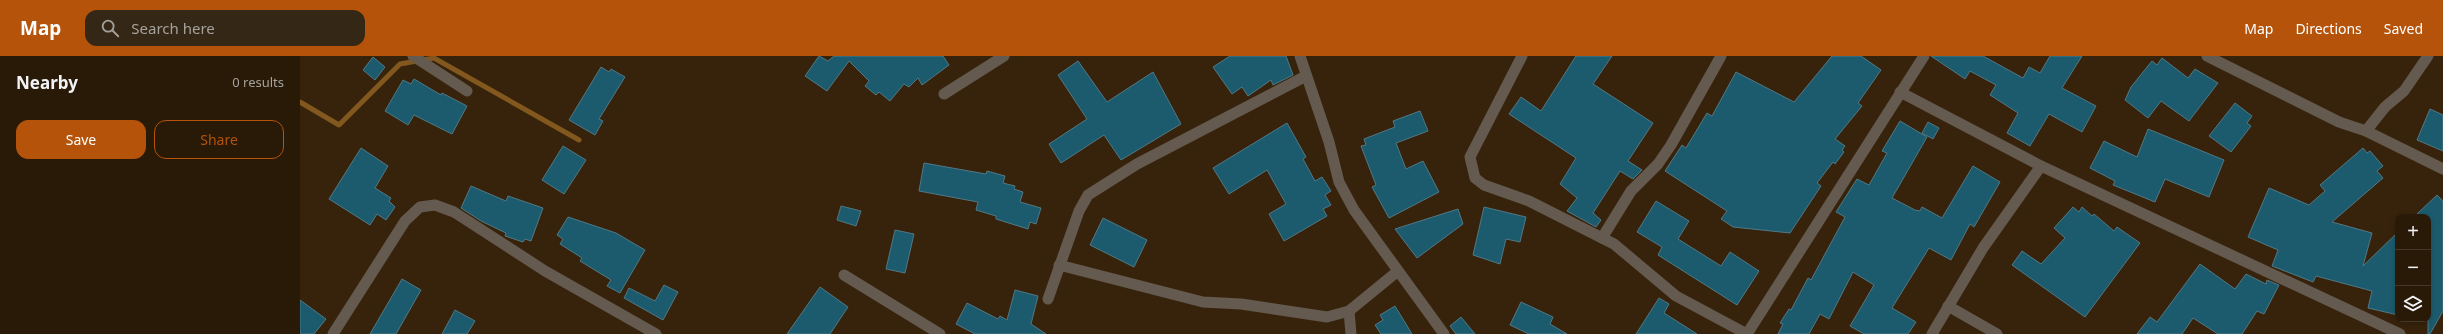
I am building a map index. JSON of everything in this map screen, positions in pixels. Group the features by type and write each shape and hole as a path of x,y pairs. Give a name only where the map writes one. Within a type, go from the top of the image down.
{"street":[{"path":"413,56 466,91"},
{"path":"944,94 1004,56"},
{"path":"1300,56 1329,142 1339,182 1354,210 1444,334"},
{"path":"1522,56 1470,157 1472,172 1475,178 1484,185 1529,201 1614,244 1676,296 1747,334 1924,56"},
{"path":"1602,238 1631,191 1658,164 1671,145 1721,56"},
{"path":"2207,56 2339,122 2366,131 2443,169"},
{"path":"2366,131 2385,107 2404,91 2428,56"},
{"path":"1048,299 1082,203 1101,185 1306,76"},
{"path":"1900,92 2041,166 2400,334"},
{"path":"1932,334 1983,248 2041,166"},
{"path":"333,334 405,221 420,207 435,204 454,212 545,271 656,334"},
{"path":"1059,265 1203,302 1241,304 1319,317 1335,316 1349,311 1398,271"},
{"path":"844,275 940,334"},
{"path":"1948,306 1997,334"},
{"path":"1349,311 1352,334"}],"building":[{"path":"819,56 828,61 834,56 943,56 949,65 922,85 918,78 909,87 904,84 890,101 879,92 876,95 865,86 869,81 849,61 827,91 805,76"},
{"path":"1230,56 1286,56 1293,75 1273,85 1271,80 1248,96 1242,87 1232,94 1213,67"},
{"path":"1576,56 1612,56 1593,84 1653,123 1628,161 1642,170 1633,179 1620,171 1593,213 1601,220 1596,227 1567,211 1577,198 1560,184 1576,158 1509,114 1521,97 1541,111"},
{"path":"1832,56 1861,56 1881,70 1858,103 1862,106 1835,139 1845,146 1842,150 1844,152 1835,164 1833,162 1817,183 1821,186 1790,233 1733,227 1721,219 1727,211 1665,171 1682,145 1686,148 1707,113 1712,116 1736,72 1794,102"},
{"path":"1931,56 1983,56 2023,78 2029,67 2040,73 2050,56 2082,56 2062,88 2096,106 2082,132 2049,114 2030,146 2007,133 2018,113 1990,95 1996,85 1970,71 1965,79"},
{"path":"373,57 385,67 375,80 363,70"},
{"path":"2162,58 2188,78 2195,69 2218,83 2189,121 2161,101 2148,118 2125,100 2131,87 2152,61 2157,65"},
{"path":"1078,61 1107,102 1153,72 1181,124 1121,160 1104,135 1061,163 1049,144 1087,119 1058,75"},
{"path":"601,67 609,72 611,69 625,77 599,119 603,121 595,135 569,120"},
{"path":"414,79 441,95 442,93 467,106 452,134 414,115 408,125 385,111 403,80 411,84"},
{"path":"2235,103 2252,116 2247,123 2251,126 2231,152 2209,136"},
{"path":"2430,109 2443,115 2443,151 2417,140"},
{"path":"1420,111 1428,131 1396,143 1406,169 1423,161 1439,192 1389,218 1372,187 1376,185 1361,146 1366,145 1364,139 1395,127 1393,121"},
{"path":"1900,121 1927,137 1892,198 1915,210 1920,211 1922,207 1942,218 1973,166 2000,182 1974,227 1970,224 1951,260 1929,248 1892,308 1916,322 1908,334 1864,334 1850,326 1874,285 1853,272 1829,319 1820,314 1809,334 1778,334 1783,324 1780,323 1789,309 1791,310 1808,278 1811,280 1845,217 1836,212 1857,179 1869,185 1887,153 1882,151"},
{"path":"1928,122 1939,128 1933,139 1922,133"},
{"path":"1287,123 1306,157 1303,159 1315,181 1322,177 1331,191 1325,195 1331,205 1323,209 1327,216 1284,241 1269,214 1286,204 1267,170 1229,194 1213,168"},
{"path":"2148,129 2224,160 2209,197 2165,179 2155,202 2113,185 2115,181 2090,168 2104,141 2137,157"},
{"path":"563,146 586,160 564,194 542,180"},
{"path":"361,148 388,166 375,188 391,198 389,201 395,207 386,220 377,214 370,225 329,199"},
{"path":"2363,148 2367,153 2370,151 2383,166 2377,171 2383,178 2332,222 2372,233 2363,266 2395,235 2395,314 2368,308 2372,291 2316,276 2313,282 2272,266 2278,250 2248,237 2269,188 2309,205 2325,191 2320,185"},
{"path":"924,163 986,174 987,171 1005,176 1003,183 1015,186 1014,189 1023,192 1020,202 1041,208 1036,224 1030,222 1028,229 996,219 996,216 976,210 978,202 919,191"},
{"path":"471,186 506,201 508,196 543,208 531,241 525,239 523,242 505,236 506,233 481,221 461,208"},
{"path":"2437,195 2443,201 2443,311 2430,334 2428,334 2428,322 2431,322 2431,214 2417,214"},
{"path":"1656,201 1689,221 1678,239 1721,266 1730,252 1759,271 1737,305 1658,255 1662,247 1637,232"},
{"path":"841,206 861,211 856,226 837,220"},
{"path":"1484,207 1526,217 1520,242 1506,239 1500,264 1473,255"},
{"path":"2073,207 2079,212 2082,207 2092,216 2094,214 2114,231 2117,227 2140,243 2085,317 2012,265 2022,251 2041,264 2065,238 2054,228"},
{"path":"1458,209 1463,224 1417,258 1395,229"},
{"path":"568,217 616,233 645,250 620,293 607,286 611,280 580,261 582,258 560,244 563,239 557,235"},
{"path":"1103,218 1147,240 1134,267 1090,245"},
{"path":"895,230 914,234 905,273 886,269"},
{"path":"2200,264 2235,289 2246,274 2266,284 2267,280 2279,285 2264,314 2257,311 2242,334 2218,334 2193,318 2182,334 2137,334 2150,317 2157,322"},
{"path":"402,279 421,290 396,334 370,334"},
{"path":"664,285 678,292 663,320 624,298 629,288 655,301"},
{"path":"820,287 848,307 830,334 787,334"},
{"path":"1015,290 1038,296 1031,324 1046,334 975,334 956,324 967,303 998,319 1000,316 1007,320"},
{"path":"1659,298 1669,304 1664,313 1697,334 1636,334"},
{"path":"300,300 326,319 314,334 300,334"},
{"path":"1521,302 1553,317 1550,324 1567,334 1529,334 1510,325"},
{"path":"1395,306 1412,334 1381,334 1375,325 1383,320 1380,315"},
{"path":"455,310 475,321 467,334 442,334"},
{"path":"1461,317 1475,334 1456,334 1450,326"}],"waterway":[{"path":"300,102 339,125 400,64 434,58 579,140"}]}
